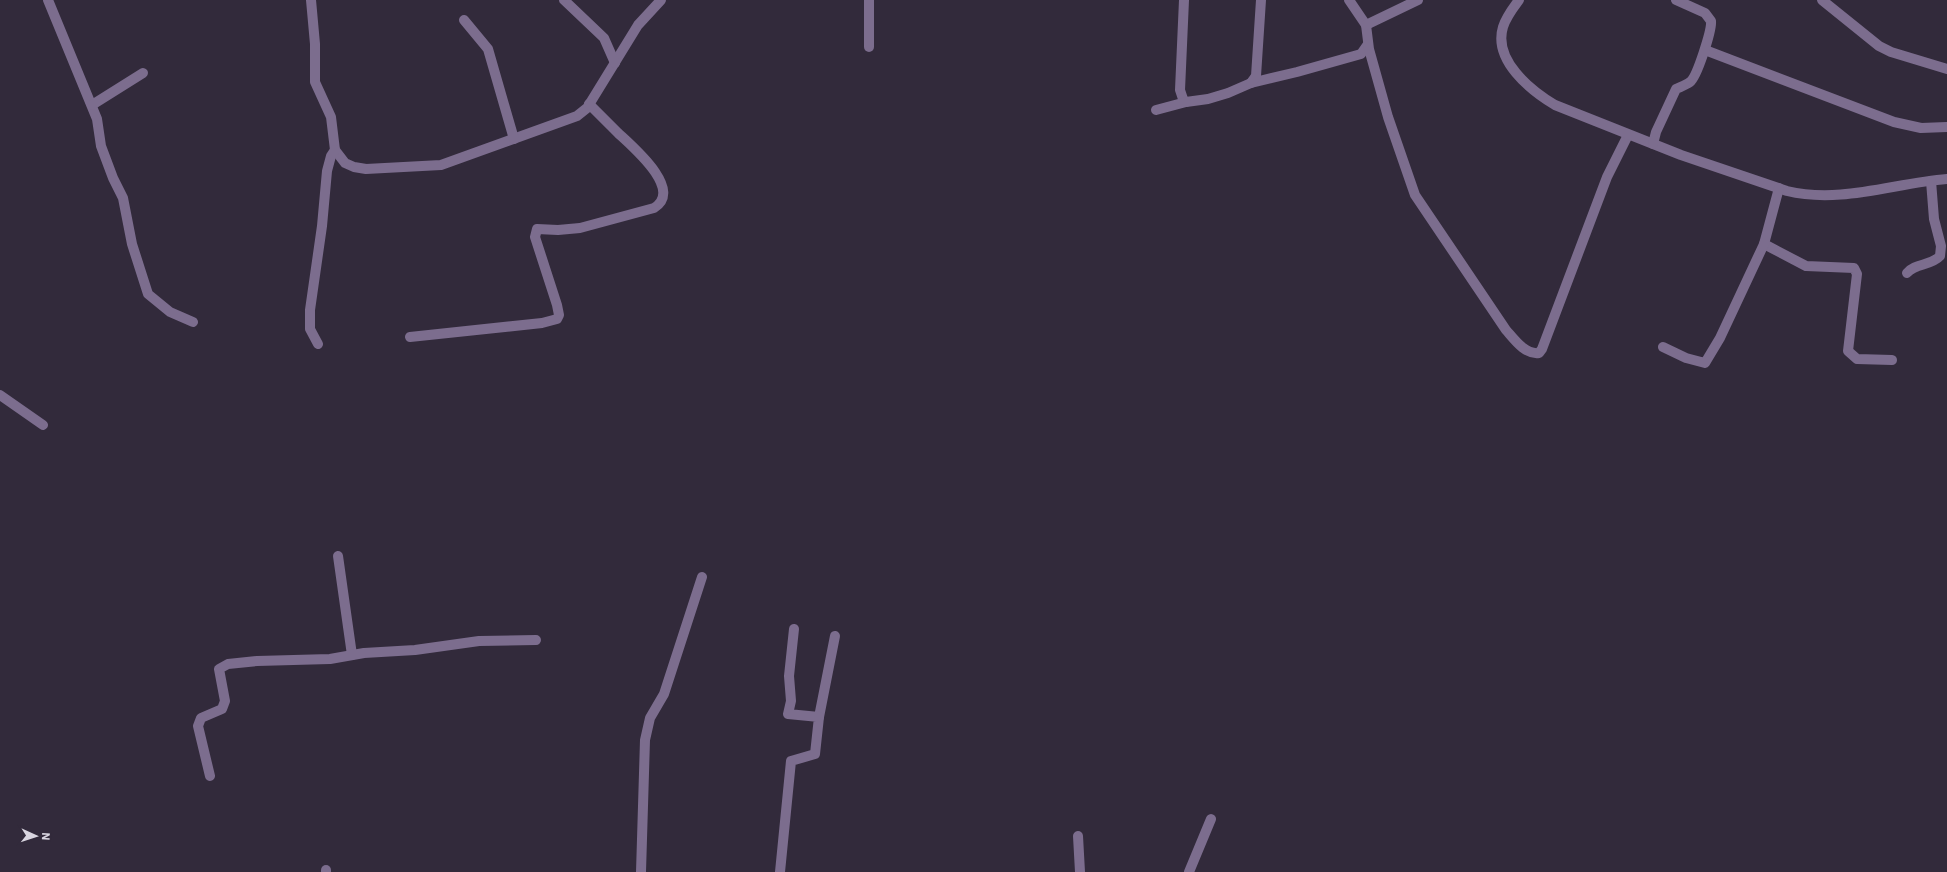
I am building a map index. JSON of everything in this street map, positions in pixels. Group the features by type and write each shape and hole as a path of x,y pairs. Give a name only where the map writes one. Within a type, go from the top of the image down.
{"street":[{"path":"48,0 97,119 101,146 113,178 123,198 132,244 148,294 170,312 193,322"},
{"path":"311,0 315,44 315,82 331,117 335,150 338,156 345,163 354,168 441,165 583,113 638,25 661,0"},
{"path":"564,0 604,38 615,63"},
{"path":"869,0 869,47"},
{"path":"1184,0 1180,90 1182,99 1186,102"},
{"path":"1251,83 1256,76 1261,0"},
{"path":"1350,0 1366,24 1368,44 1388,117 1415,195 1506,330 1521,346 1532,353 1539,353 1542,349 1607,177 1628,135"},
{"path":"1366,24 1418,0"},
{"path":"1519,0 1503,27 1502,40 1506,59 1535,91 1555,104 1628,135 1779,188 1802,194 1827,195 1947,179"},
{"path":"1653,144 1656,132 1676,89 1691,82 1705,50 1712,28 1710,18 1701,11 1676,0"},
{"path":"1822,0 1885,49 1947,69"},
{"path":"464,20 488,49 514,139"},
{"path":"1156,110 1186,102 1208,99 1228,93 1251,83 1361,54 1368,44"},
{"path":"1705,50 1894,122 1921,128 1947,127"},
{"path":"92,105 143,73"},
{"path":"410,337 542,323 557,319 559,315 558,304 535,237 537,229 558,230 580,228 647,210 660,204 663,197 662,184 644,157 589,104"},
{"path":"318,344 310,329 310,310 327,171 331,156 335,150"},
{"path":"1907,273 1912,268 1932,262 1940,256 1941,246 1934,219 1930,181"},
{"path":"1663,347 1686,358 1705,363 1720,338 1764,244 1779,188"},
{"path":"1764,244 1806,266 1854,268 1857,274 1848,351 1857,359 1892,360"},
{"path":"0,395 43,425"},
{"path":"338,556 352,655"},
{"path":"641,872 645,740 650,718 661,702 702,577"},
{"path":"794,629 789,676 791,701 788,714 818,717"},
{"path":"780,872 791,761 815,754 818,717 835,636"},
{"path":"210,776 198,726 200,718 222,709 225,701 219,669 228,664 257,661 330,659 352,655 415,650 479,641 536,640"},
{"path":"1189,872 1211,819"},
{"path":"1078,836 1080,872"}]}
